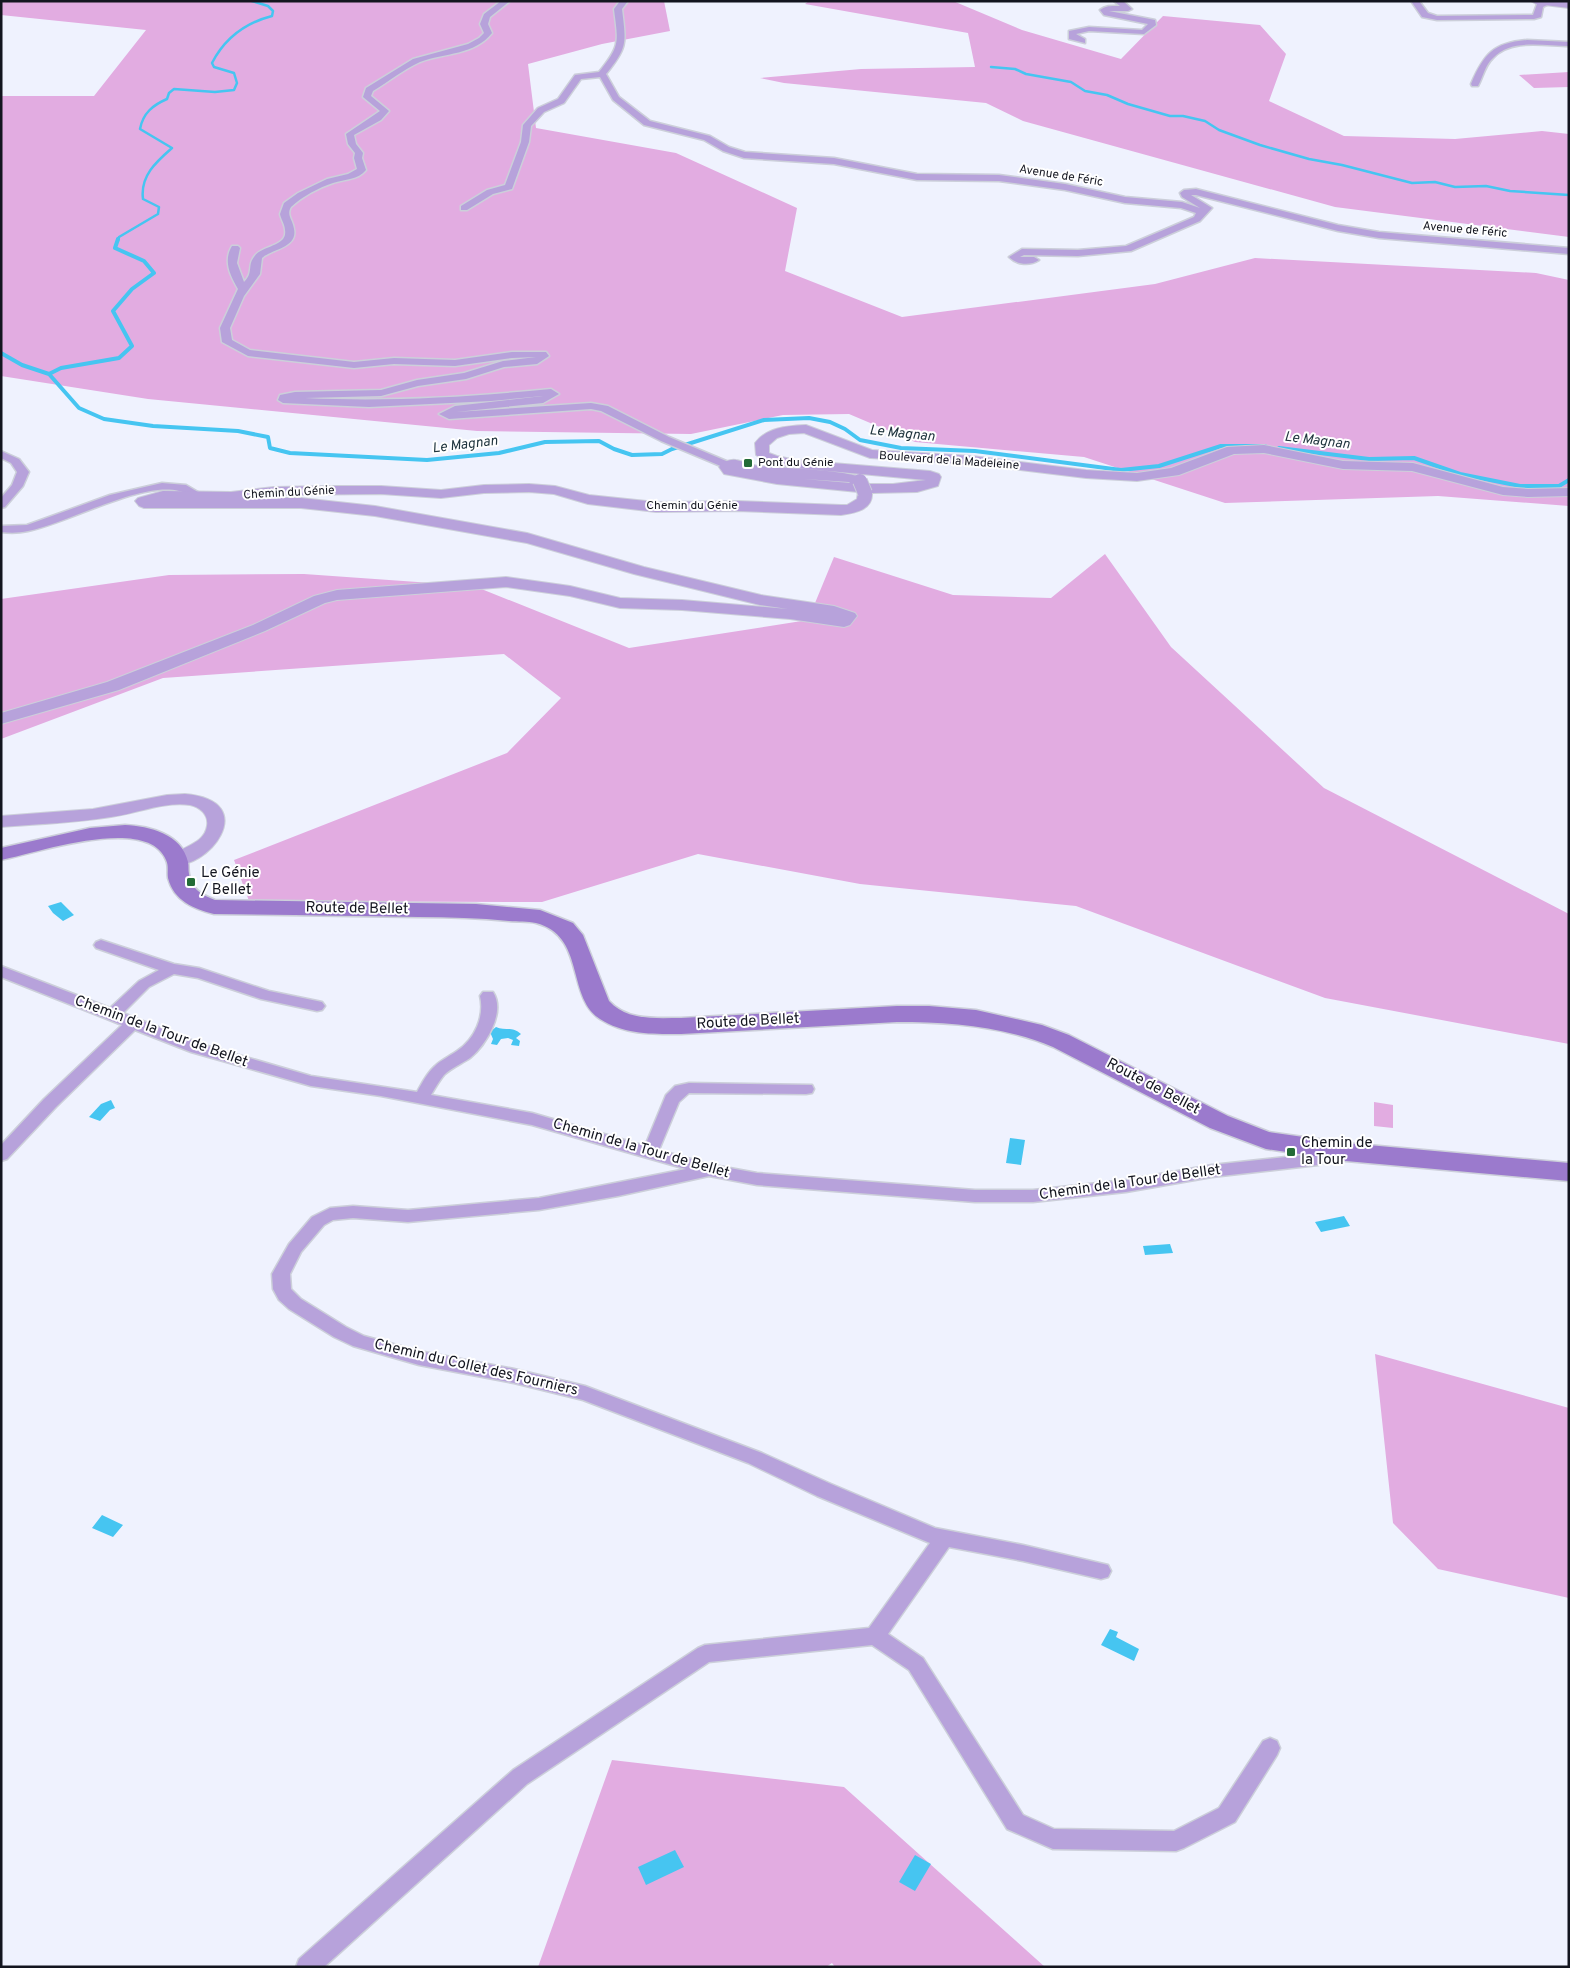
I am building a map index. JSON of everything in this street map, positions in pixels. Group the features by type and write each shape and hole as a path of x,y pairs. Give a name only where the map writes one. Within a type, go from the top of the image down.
{"main road":[{"path":"1,854 86,836 140,832 156,838 170,849 178,860"},
{"name":"Route de Bellet","path":"178,860 178,876 188,894 202,904 214,907 476,911 527,914 553,921 565,928 575,940 599,1004 607,1012 628,1023 650,1026 681,1026 929,1014 1002,1022 1034,1030 1087,1053 1219,1122 1266,1140 1322,1149 1569,1172"}],"street":[{"name":"Chemin du Génie","path":"1,719 113,686 259,628 320,599 337,595 506,582 570,591 620,603 682,605 790,614 836,622 844,622 849,616 845,613 834,611 760,600 640,571 556,544 375,511 301,503 144,503 144,500 163,495 231,496 274,491 328,490 381,490 441,494 484,489 529,488 555,490 588,499 630,505 737,506 836,510 860,506 865,501 863,487 850,478 755,470 734,464 727,465 665,439 604,408 590,406 449,416 444,414 455,409 543,400 554,394 546,391 491,398 369,404 283,400 284,397 294,395 380,393 417,383 466,376 503,364 537,360 544,356 537,353 464,363 394,361 362,365 248,354 227,342 225,328 243,288 254,278 257,272 255,263 262,253 284,243 289,238 290,234 283,215 285,208 290,202 317,186 332,180 355,175 362,170 358,158 359,153 352,144 350,134 355,129 381,116 385,111 367,97 369,90 416,61 477,43 488,32 484,24 487,16 506,1"},
{"path":"464,208 490,192 509,187 525,142 527,125 541,110 561,101 578,77 602,74 618,54 622,40 618,9 624,1"},
{"path":"1082,41 1072,37 1072,33 1075,30 1144,32 1152,25 1152,22 1107,13 1104,10 1109,8 1128,9 1118,1"},
{"path":"1415,1 1425,15 1437,18 1534,17 1538,15 1540,6 1547,3"},
{"path":"1536,1 1569,5"},
{"path":"1474,84 1485,62 1500,48 1513,44 1569,44"},
{"name":"Avenue de Féric","path":"602,74 611,91 622,105 647,123 707,138 726,149 744,155 834,162 918,177 999,178 1065,187 1125,200 1182,205 1206,211 1206,208 1184,193 1196,192 1338,228 1379,235 1569,252"},
{"path":"1034,260 1020,261 1014,257 1022,252 1072,253 1128,249 1198,219 1201,211"},
{"path":"235,248 232,253 232,261 238,280 243,288"},
{"name":"Boulevard de la Madeleine","path":"727,465 726,469 734,473 814,484 889,488 920,487 933,483 934,477 930,475 796,464 773,460 763,455 762,443 772,435 787,430 806,429 870,454 972,460 1108,476 1157,476 1190,468 1215,455 1247,448 1264,449 1344,464 1391,465 1413,468 1503,491 1528,493 1569,492"},
{"path":"1,454 15,461 23,472 17,486 1,504"},
{"path":"1,529 30,528 144,488 180,487 197,495"},
{"path":"1,822 122,810 177,799 201,803 212,811 217,822 216,828 209,839 197,850 178,860"},
{"path":"101,945 172,969 199,973 266,995 317,1006"},
{"path":"113,1016 132,993 144,984 172,969"},
{"name":"Chemin de la Tour de Bellet","path":"1,972 196,1048 311,1081 422,1098 532,1118 708,1170 756,1179 975,1196 1033,1196 1126,1186 1198,1173 1318,1159 1321,1157 1322,1149"},
{"path":"422,1098 429,1084 441,1068 466,1053 477,1041 491,1012 488,996"},
{"path":"1,1155 50,1103 132,1023"},
{"path":"650,1153 672,1099 682,1090 719,1088 806,1089"},
{"name":"Chemin du Collet des Fourniers","path":"708,1170 618,1190 539,1204 408,1216 353,1212 330,1214 318,1220 295,1248 281,1274 282,1289 284,1295 295,1304 340,1332 359,1341 419,1358 514,1376 585,1393 755,1458 924,1532 944,1538 1023,1553 1101,1571"},
{"path":"875,1636 944,1538"},
{"path":"307,1967 520,1777 704,1654 875,1636 916,1664 1015,1822 1053,1839 1176,1841 1227,1815 1270,1748"}],"shaded area":[{"path":"1,1 664,1 670,31 602,44 528,64 536,128 676,153 797,208 785,271 902,317 1155,284 1255,258 1536,273 1569,280 1569,506 1438,496 1225,503 1084,457 915,442 849,414 783,415 691,434 477,431 148,399 1,376 1,96 94,96 146,30 1,15"},
{"path":"809,1 953,1 1022,30 1121,59 1163,16 1260,25 1286,54 1269,101 1344,136 1455,139 1542,131 1569,134 1569,237 1335,207 1023,121 986,103 784,83 760,78 861,69 975,67 968,33 805,4"},
{"path":"1569,72 1569,87 1534,88 1519,75"},
{"path":"1105,554 1171,647 1324,788 1569,914 1569,1044 1325,998 1076,906 860,884 698,854 542,902 249,901 234,860 507,753 561,698 504,654 163,678 1,739 1,599 169,575 304,574 474,586 629,648 808,620 834,557 953,595 1051,598"},
{"path":"1374,1102 1393,1105 1393,1128 1374,1126"},
{"path":"1375,1354 1569,1408 1569,1598 1438,1569 1393,1523"},
{"path":"612,1760 844,1787 1045,1967 835,1967 832,1963 826,1967 538,1967"}],"water":[{"path":"61,902 74,915 63,921 48,906"},
{"path":"496,1027 512,1029 521,1034 516,1038 520,1041 519,1046 511,1045 513,1040 508,1038 501,1039 497,1045 491,1044 493,1039 490,1032"},
{"path":"111,1100 115,1108 110,1110 100,1121 89,1117 101,1104"},
{"path":"1010,1138 1025,1140 1021,1165 1006,1163"},
{"path":"1344,1216 1350,1226 1321,1232 1315,1222"},
{"path":"1170,1244 1173,1253 1145,1255 1143,1246"},
{"path":"102,1515 123,1525 113,1537 92,1528"},
{"path":"1110,1629 1118,1632 1116,1637 1139,1649 1134,1661 1101,1645"},
{"path":"675,1850 684,1867 646,1885 638,1867"},
{"path":"915,1855 931,1864 915,1891 899,1882"}],"waterway":[{"name":"Le Magnan","path":"118,241 119,237 158,214 159,207 143,199 144,183 150,170 172,148 140,129 146,114 157,104 167,99 169,93 174,89 215,92 234,90 237,83 234,73 214,67 212,63 223,46 237,33 253,23 272,16 273,11 268,6 252,1"},
{"path":"991,67 1015,69 1026,74 1071,82 1085,91 1107,95 1128,104 1170,116 1183,116 1205,121 1219,130 1260,145 1309,159 1342,165 1412,183 1435,182 1455,187 1486,186 1510,191 1569,195"},
{"name":"Le Magnan","path":"49,374 61,368 119,358 132,346 113,311 132,289 154,273 144,261 115,248 118,239"},
{"path":"1,353 22,365 49,374"},
{"name":"Le Magnan","path":"49,374 79,408 104,419 153,426 238,431 268,437 270,448 290,453 427,460 499,453 545,442 599,441 614,449 632,455 662,454 672,449 764,420 809,418 830,422 845,429 860,440 901,448 975,451 1121,470 1159,466 1221,446 1265,446"},
{"name":"Le Magnan","path":"1279,448 1369,459 1414,458 1460,474 1520,486 1559,486 1569,480"}],"place":[{"name":"Pont du Génie","path":"748,463"},
{"name":"Le Génie / Bellet","path":"191,882"},
{"name":"Chemin de la Tour","path":"1291,1152"}]}
